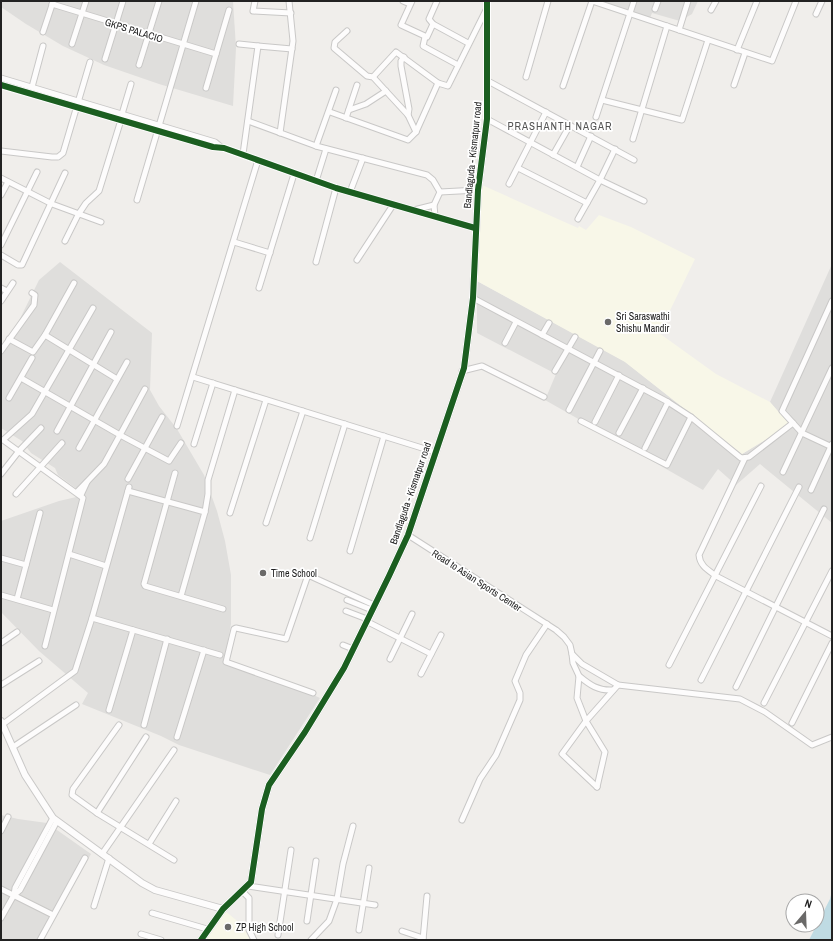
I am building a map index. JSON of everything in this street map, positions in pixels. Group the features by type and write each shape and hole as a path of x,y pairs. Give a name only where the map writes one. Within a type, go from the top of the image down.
{"street":[{"path":"72,44 86,1"},
{"path":"105,59 123,1"},
{"path":"139,65 159,1"},
{"path":"137,200 196,1"},
{"path":"255,1 253,11 291,13"},
{"path":"280,133 292,49 290,1"},
{"path":"404,1 411,3 400,25 425,36"},
{"path":"437,1 429,19 433,24 468,44"},
{"name":"Bandlaguda - Kismatpur road","path":"248,886 251,882 254,868 262,809 269,785 309,726 344,668 408,535 462,371 473,298 475,228 487,119 487,1"},
{"path":"526,78 548,1"},
{"path":"564,86 592,1 772,61 796,1"},
{"path":"596,117 634,1"},
{"path":"655,9 658,1"},
{"path":"679,30 688,1"},
{"path":"711,10 716,1"},
{"path":"737,50 757,1"},
{"path":"816,14 822,1"},
{"path":"42,32 53,3"},
{"name":"GKPS PALACIO","path":"53,3 82,14 216,54"},
{"path":"373,77 395,52 404,57 438,83 448,86 487,9"},
{"path":"206,88 229,10"},
{"path":"433,24 428,36 425,36 423,46 458,66"},
{"path":"633,139 667,26"},
{"path":"347,31 335,42 334,48 367,76 373,77 408,115 416,132"},
{"path":"602,100 682,120 708,40"},
{"path":"239,44 292,49"},
{"path":"32,87 43,46"},
{"path":"243,154 258,46"},
{"path":"734,85 745,53"},
{"path":"404,57 401,61 401,66 409,109 408,115"},
{"path":"1,151 58,157 63,153 90,62"},
{"path":"1,78 158,128 215,142 221,147 336,188 475,228"},
{"path":"488,81 634,160"},
{"path":"330,112 406,140 410,139 416,132 438,83"},
{"path":"65,241 86,203 99,191 131,84"},
{"path":"1,85 76,108 122,117"},
{"path":"346,118 357,85"},
{"path":"316,146 330,112 336,90"},
{"path":"349,110 366,104 386,91"},
{"path":"509,184 546,112"},
{"path":"487,119 600,180 644,201"},
{"path":"248,122 326,149 427,175 433,180 440,192"},
{"path":"554,154 570,125"},
{"path":"577,167 592,136"},
{"path":"316,181 326,149"},
{"path":"578,219 600,180 615,149"},
{"path":"350,192 363,158"},
{"path":"177,426 258,160"},
{"path":"518,168 587,203"},
{"path":"1,245 28,193 37,172"},
{"path":"1,255 18,265 22,265 52,204 65,173"},
{"path":"259,288 294,174"},
{"path":"1,178 52,204 78,215 101,222"},
{"path":"1,195 8,182"},
{"path":"316,262 336,188"},
{"path":"440,192 478,190"},
{"path":"435,216 434,205 440,192"},
{"path":"357,260 393,205"},
{"path":"413,210 434,205"},
{"path":"234,242 270,253"},
{"path":"1,301 13,283"},
{"path":"9,339 33,352 45,336 74,283"},
{"path":"1,288 8,291"},
{"path":"1,351 34,305 35,295 32,293"},
{"path":"473,298 668,402 691,417 741,458 745,458"},
{"path":"811,490 832,446 802,433 782,411 832,301"},
{"path":"45,646 53,610 83,498 79,493 2,440 32,414 93,308"},
{"path":"505,343 516,322"},
{"path":"542,335 549,323"},
{"path":"56,431 111,332"},
{"path":"45,336 117,379"},
{"path":"555,371 575,337"},
{"path":"569,410 600,351"},
{"path":"9,398 32,358"},
{"path":"79,448 127,362"},
{"path":"462,371 482,366 544,398"},
{"path":"783,472 832,368"},
{"path":"595,422 619,375"},
{"path":"193,377 435,452"},
{"path":"21,378 94,421 169,461 181,442"},
{"path":"194,444 212,383"},
{"path":"620,433 643,388"},
{"path":"79,493 104,464 145,389"},
{"path":"181,596 205,512 208,494 206,484 236,390"},
{"path":"230,513 266,400"},
{"path":"644,448 668,402"},
{"path":"266,523 303,411"},
{"path":"128,479 162,417"},
{"path":"581,421 667,465 691,417"},
{"path":"793,423 745,458 699,555 702,565 715,575 832,636"},
{"path":"310,538 345,424"},
{"path":"1,474 18,451 41,428"},
{"path":"350,551 384,436"},
{"path":"16,494 62,443"},
{"path":"174,472 144,584 223,609"},
{"path":"669,665 761,486"},
{"path":"701,680 799,487"},
{"path":"205,512 128,489 92,618 75,671 3,726 25,775 40,801 55,820 142,883 155,890 223,909"},
{"path":"736,687 824,509"},
{"path":"17,599 40,513"},
{"name":"Road to Asian Sports Center","path":"408,535 547,624 564,637 572,654"},
{"path":"69,554 106,566"},
{"path":"1,558 26,565"},
{"path":"764,703 832,571"},
{"path":"313,693 226,662 234,629 236,628 286,639 308,575 373,607"},
{"path":"1,595 53,610"},
{"path":"348,600 373,607"},
{"path":"346,611 367,620 431,654"},
{"path":"390,659 412,614"},
{"path":"92,618 220,655"},
{"path":"462,820 480,779 496,755 520,700 520,693 515,681 526,655 547,624"},
{"path":"109,710 133,630"},
{"path":"1,643 17,632"},
{"path":"420,674 441,635"},
{"path":"144,725 167,640"},
{"path":"792,723 832,643"},
{"path":"343,645 353,649"},
{"path":"177,737 204,650"},
{"path":"572,654 573,663 578,676 577,698 586,722 606,752 597,787 562,754 586,722 618,685"},
{"path":"572,654 582,664 618,685 740,699 765,712 812,745 832,737"},
{"path":"1,685 39,662"},
{"path":"578,676 596,689 613,690"},
{"path":"13,747 76,704"},
{"path":"119,725 73,789 72,795 97,813 174,860"},
{"path":"97,813 146,737"},
{"path":"102,854 174,750"},
{"path":"149,844 176,801"},
{"path":"1,831 8,817"},
{"path":"1,918 14,895 15,888 55,820"},
{"path":"311,940 328,921 337,899 343,864 353,826"},
{"path":"278,935 291,850"},
{"path":"40,940 84,858"},
{"path":"94,906 108,858"},
{"path":"306,921 316,860"},
{"path":"359,930 369,868"},
{"path":"201,940 207,929 223,909 248,886 285,893 375,905"},
{"path":"1,889 53,916"},
{"path":"242,891 249,898 249,930 254,940"},
{"path":"402,931 423,939 427,896"},
{"path":"152,913 207,929"},
{"path":"141,934 161,940"}],"shaded area":[{"path":"4,1 233,1 236,48 233,106 159,84 104,65 63,46 26,24 1,7 1,3"},
{"path":"602,1 698,1 692,14 680,21 652,13 650,18"},
{"name":"Sri Saraswathi Shishu Mandir","path":"482,185 578,228 579,226 586,230 599,215 631,227 695,259 659,333 716,374 770,402 790,425 742,454 625,362 477,281"},
{"path":"60,262 152,333 150,390 159,406 177,429 204,475 217,511 225,541 231,575 231,624 224,663 305,691 320,698 270,775 179,745 161,736 82,704 88,693 39,651 1,612 1,521 59,501 85,495 58,475 55,468 31,453 22,441 1,428 1,351 13,333 39,280"},
{"path":"832,264 832,523 760,464 736,485 718,469 703,490 545,400 556,374 477,333 477,281 624,361 742,454 789,425 770,402"},
{"path":"1,815 47,823 91,854 43,940 1,940"},
{"name":"ZP High School","path":"224,910 241,924 251,940 206,940"}],"water":[{"path":"832,891 832,940 809,940 813,933 825,933 825,909"}],"cycle path":[{"path":"201,940 223,909 251,882 262,809 269,785 305,732 344,668 389,576 408,535 464,368 473,298 478,190 487,119 487,1"},
{"path":"1,85 213,147 224,148 336,188 475,228"}],"place":[{"name":"Sri Saraswathi Shishu Mandir","path":"608,322"},
{"name":"Time School","path":"263,573"},
{"name":"ZP High School","path":"228,927"}],"district":[{"name":"PRASHANTH NAGAR","path":"560,126"}]}
